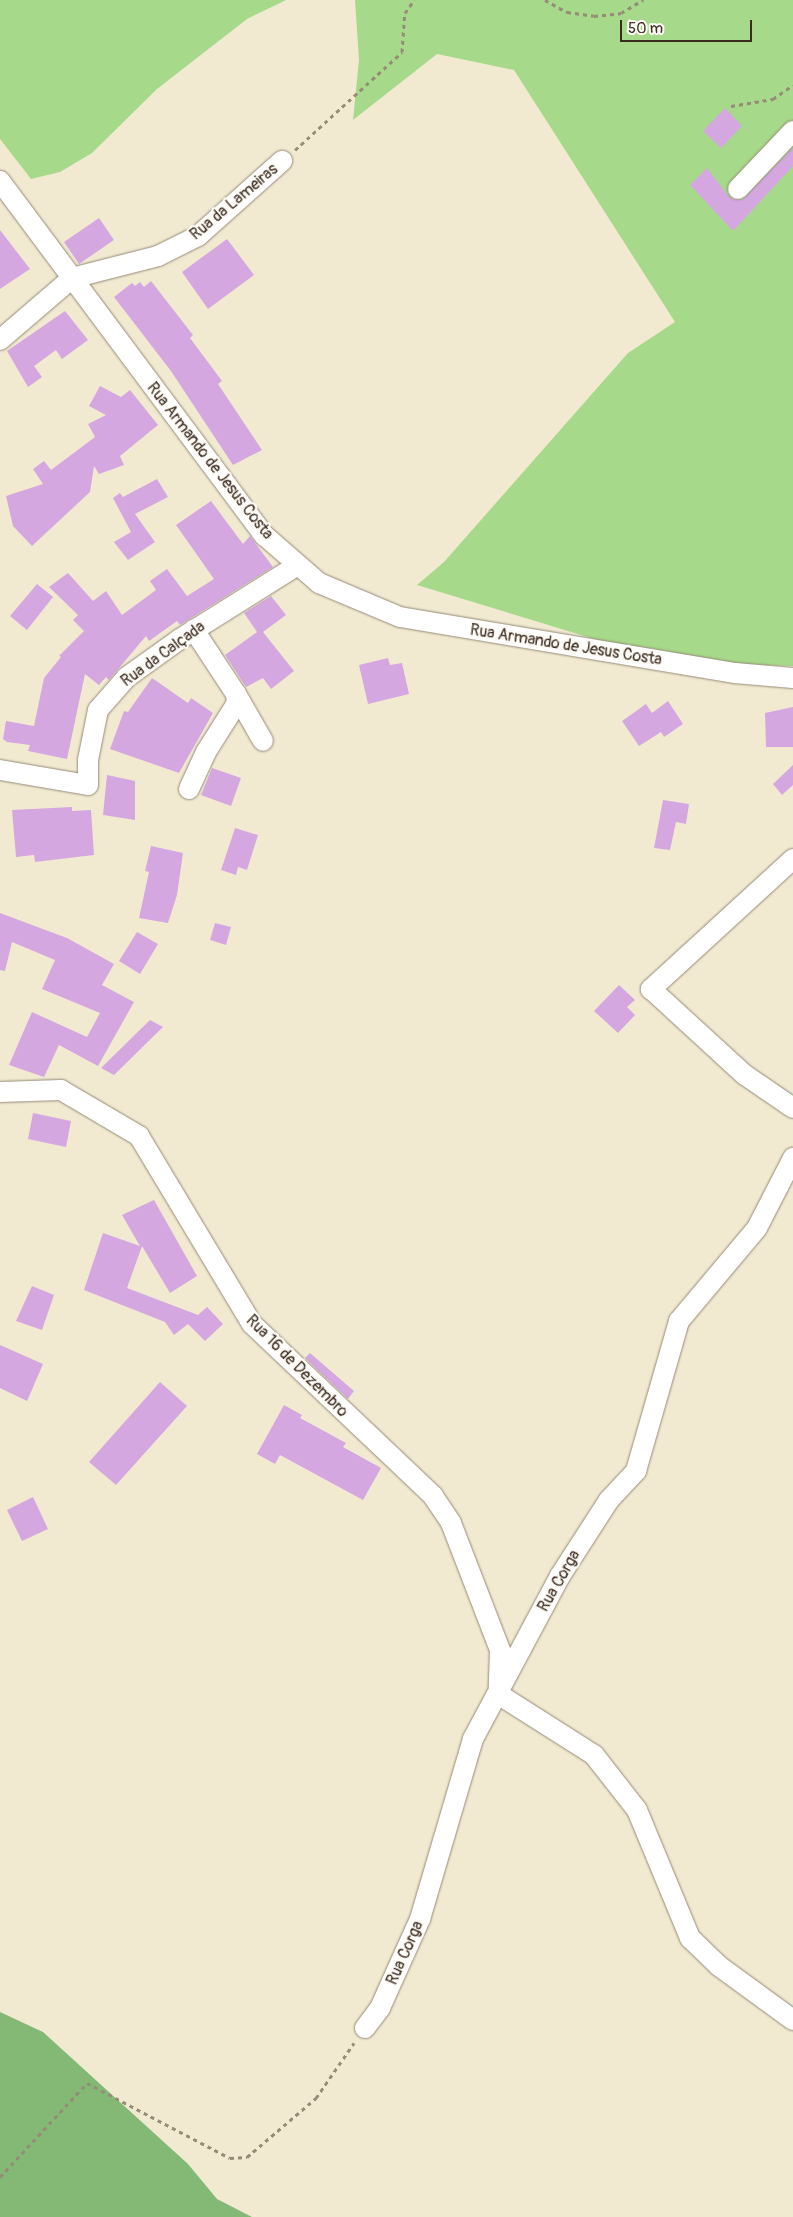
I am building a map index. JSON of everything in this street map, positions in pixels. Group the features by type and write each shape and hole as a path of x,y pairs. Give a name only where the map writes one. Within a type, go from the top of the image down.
{"street":[{"path":"738,189 793,131"},
{"name":"Rua da Lameiras","path":"72,278 158,256 198,236 282,161"},
{"name":"Rua Armando de Jesus Costa","path":"0,181 265,536 319,583 400,617 735,673 793,678"},
{"path":"0,340 72,278"},
{"name":"Rua da Calçada","path":"0,770 88,785 98,710 126,677 194,630 298,565"},
{"path":"194,630 236,694 263,741"},
{"path":"189,789 206,752 237,703 236,694"},
{"path":"793,860 651,989 746,1075 793,1108"},
{"name":"Rua 16 de Dezembro","path":"0,1092 61,1090 139,1136 252,1324 433,1496 451,1523 500,1650 498,1694"},
{"name":"Rua Corga","path":"364,2028 380,2008 420,1918 473,1739 560,1576 609,1500 636,1471 679,1320 757,1228 793,1158"},
{"path":"498,1694 594,1755 637,1810 690,1938 720,1966 793,2020"}],"path":[{"path":"282,161 402,52 405,13 414,0"},
{"path":"545,0 567,12 594,16 621,13 642,0"},
{"path":"731,106 773,99 793,85"},
{"path":"0,2177 87,2083 230,2158 248,2157 316,2098 364,2028"}],"green space":[{"path":"0,0 286,0 247,19 157,89 92,153 60,172 31,179 0,139"},
{"path":"355,0 793,0 793,666 670,662 417,585 444,562 628,353 675,322 514,70 437,54 353,120 359,60"},
{"path":"0,2012 43,2032 188,2164 217,2199 252,2217 0,2217"}],"building":[{"path":"725,108 742,126 721,148 703,131"},
{"path":"793,148 793,166 733,231 690,185 707,168 730,198 742,200"},
{"path":"99,218 114,240 79,264 64,242"},
{"path":"0,230 30,269 0,289"},
{"path":"227,239 254,275 208,309 182,272"},
{"path":"151,281 193,335 190,338 222,381 218,384 262,450 233,465 171,371 114,297 132,283 135,286 140,282 144,287"},
{"path":"65,311 88,340 62,359 56,350 34,366 42,377 28,387 7,351"},
{"path":"100,386 121,397 130,390 158,425 120,456 124,465 99,474 94,466 90,492 32,546 13,526 6,496 43,484 33,469 44,461 51,470 95,437 88,424 106,415 89,406"},
{"path":"157,479 168,497 135,514 155,542 128,560 114,542 131,532 113,498 120,493 123,497"},
{"path":"211,501 243,544 250,536 273,567 180,625 177,621 149,641 146,636 109,680 106,677 99,685 85,674 67,759 28,751 30,745 7,742 3,739 6,721 34,726 44,678 61,657 59,656 84,631 73,620 78,615 49,587 68,573 93,601 106,591 122,615 156,590 150,581 167,569 187,596 214,579 176,525"},
{"path":"37,584 53,597 27,630 10,616"},
{"path":"271,596 286,615 263,632 294,671 271,689 263,678 246,687 225,655 257,632 244,613"},
{"path":"388,658 390,665 402,663 409,694 368,704 359,665"},
{"path":"152,678 188,703 191,698 213,713 179,773 110,749 124,711 128,712"},
{"path":"668,701 683,724 664,737 661,732 639,746 622,721 646,704 652,713"},
{"path":"793,707 793,747 766,747 765,713"},
{"path":"793,765 793,785 782,795 773,784"},
{"path":"212,768 241,778 231,806 201,795"},
{"path":"107,775 135,781 135,820 103,815"},
{"path":"663,800 689,804 686,824 676,822 670,850 654,848"},
{"path":"72,807 72,811 91,810 94,855 35,862 34,855 16,857 12,810"},
{"path":"235,828 258,835 247,870 238,867 236,875 221,870"},
{"path":"151,846 183,853 177,895 168,923 139,918 149,872 145,871"},
{"path":"0,913 67,938 114,964 102,985 134,1002 98,1066 59,1045 44,1077 9,1065 32,1012 87,1037 100,1013 42,989 55,960 12,942 5,971 0,970"},
{"path":"215,923 231,927 226,945 210,940"},
{"path":"137,932 158,944 140,974 119,961"},
{"path":"619,985 635,1000 627,1007 635,1015 618,1033 594,1011"},
{"path":"150,1020 163,1027 114,1075 101,1068"},
{"path":"33,1113 71,1121 66,1147 28,1139"},
{"path":"154,1200 197,1276 170,1293 142,1246 127,1288 198,1315 207,1307 223,1324 205,1341 188,1324 174,1335 165,1322 84,1290 103,1233 140,1246 122,1215"},
{"path":"32,1286 54,1295 42,1330 16,1321"},
{"path":"0,1345 43,1364 27,1401 0,1388"},
{"path":"310,1353 354,1391 348,1399 305,1358"},
{"path":"160,1382 187,1406 116,1485 89,1462"},
{"path":"284,1405 302,1415 300,1418 346,1443 343,1447 381,1468 363,1500 280,1455 275,1464 257,1454"},
{"path":"33,1497 48,1529 22,1541 7,1510"}]}
